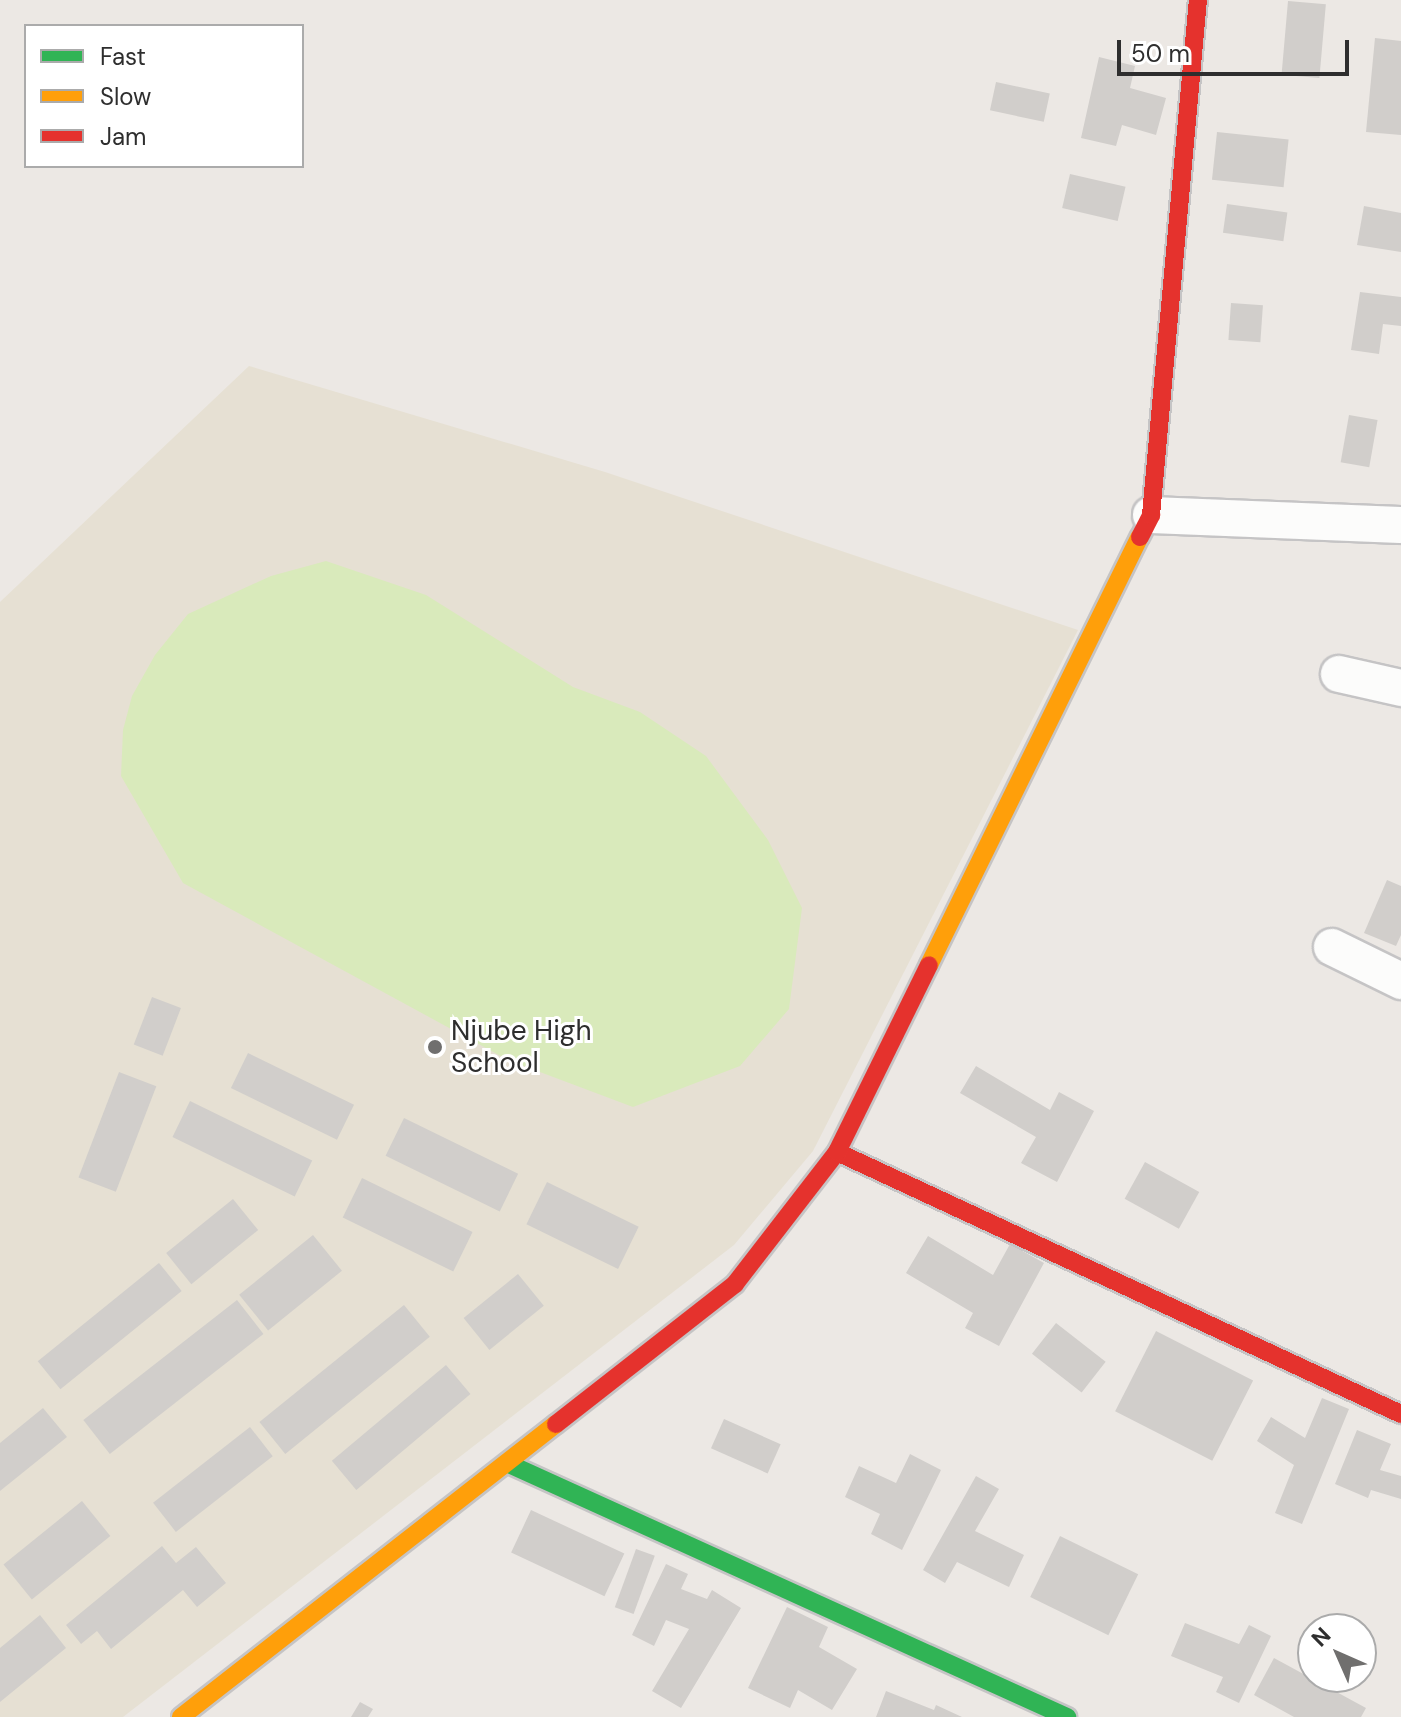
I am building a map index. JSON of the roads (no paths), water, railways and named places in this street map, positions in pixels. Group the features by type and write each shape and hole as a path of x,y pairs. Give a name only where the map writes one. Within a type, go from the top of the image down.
{"street":[{"path":"181,1717 509,1464 735,1284 837,1152 1151,515 1198,0"},
{"path":"1151,515 1401,525"},
{"path":"1339,674 1401,688"},
{"path":"1332,947 1401,981"},
{"path":"837,1152 1401,1414"},
{"path":"509,1464 1067,1717"}],"place":[{"name":"Njube High School","path":"435,1047"}]}
